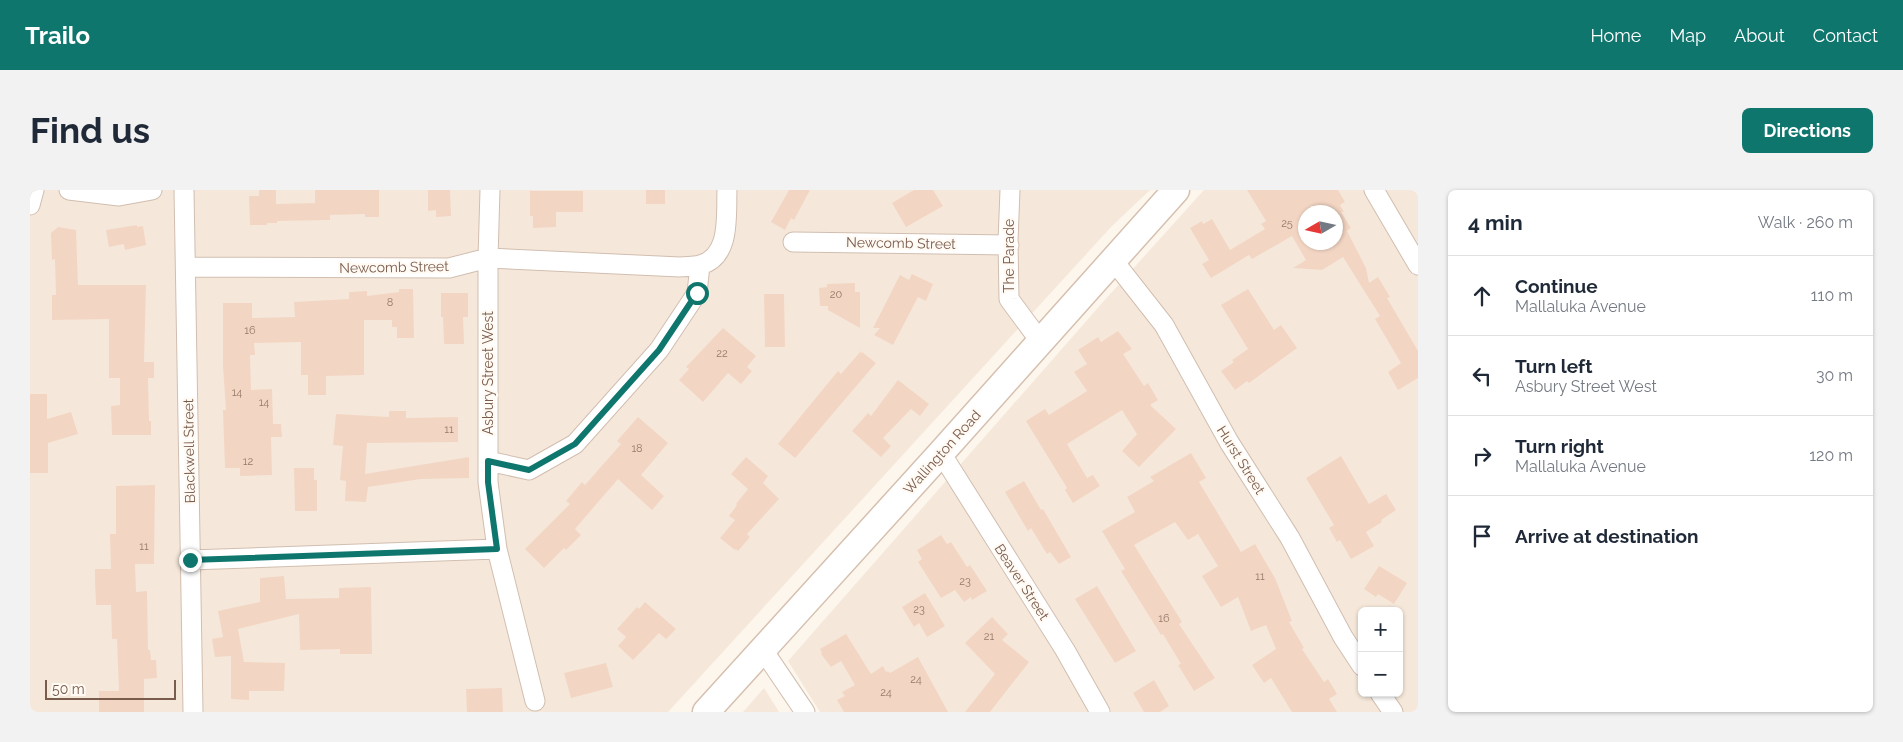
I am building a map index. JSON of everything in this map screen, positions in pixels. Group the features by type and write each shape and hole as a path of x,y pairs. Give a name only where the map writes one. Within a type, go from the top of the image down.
{"street":[{"path":"30,205 34,190"},
{"path":"69,190 119,196 152,190"},
{"name":"Blackwell Street","path":"184,190 193,712"},
{"name":"Asbury Street West","path":"490,190 488,258 488,482 497,549 535,701"},
{"name":"Newcomb Street","path":"186,267 449,268 488,258 680,267 700,265 718,255 724,239 727,190"},
{"name":"The Parade","path":"1010,190 1009,299 1040,341"},
{"name":"Wallington Road","path":"706,712 941,454 1176,190"},
{"path":"1374,190 1418,264"},
{"name":"Newcomb Street","path":"792,242 1009,245"},
{"name":"Hurst Street","path":"1113,260 1164,325 1229,442 1290,538 1343,637 1358,660"},
{"path":"488,461 529,470 575,444 659,350 697,293 700,265"},
{"name":"Beaver Street","path":"941,454 1065,650 1100,712"},
{"path":"190,560 497,549"},
{"path":"762,650 805,712"},
{"path":"1383,697 1393,712"}],"shaded area":[{"path":"30,190 1150,190 1111,227 668,712 30,712"},
{"path":"1204,190 1418,190 1418,712 820,712 788,661 1103,302"},
{"path":"764,688 779,712 743,712"}],"building":[{"path":"259,190 276,190 276,204 315,203 315,190 379,190 379,217 365,217 365,214 330,215 330,220 277,221 277,223 267,223 267,225 250,225 249,196 259,196"},
{"path":"428,190 450,190 451,216 436,217 436,210 428,211"},
{"path":"646,190 665,190 665,204 646,204"},
{"path":"789,190 810,190 794,220 791,218 785,230 771,222"},
{"path":"914,190 933,190 943,206 906,227 892,203"},
{"path":"1247,190 1338,190 1345,202 1340,205 1298,205 1298,246 1292,236 1252,259 1249,255 1211,278 1202,264 1209,260 1190,228 1202,221 1203,224 1212,219 1230,250 1265,229 1261,224 1266,221"},
{"path":"530,191 583,191 583,212 556,212 556,227 533,228 533,216 530,216"},
{"path":"1343,215 1351,228 1347,231 1366,268 1369,283 1378,277 1390,297 1387,298 1418,351 1418,378 1398,390 1388,372 1401,363 1375,319 1380,316 1343,257 1322,270 1293,268 1306,260 1300,250 1343,250"},
{"path":"137,225 137,227 143,226 146,245 125,250 124,244 109,247 106,230"},
{"path":"58,227 76,230 78,285 146,285 144,362 154,362 154,378 148,378 151,435 112,435 111,406 120,405 120,378 109,378 109,319 52,320 52,295 56,295 55,259 52,260 51,233"},
{"path":"912,274 933,284 926,301 918,297 893,345 874,335 880,328 873,328 900,275 909,280"},
{"path":"855,283 855,292 860,292 860,328 828,310 828,306 820,306 819,288 827,287 827,284"},
{"path":"399,289 413,289 414,338 397,338 397,327 392,327 392,320 364,320 364,375 326,376 326,395 308,395 308,375 301,375 301,342 254,343 255,355 250,355 251,390 272,389 273,424 281,424 282,437 271,437 272,475 240,476 240,468 225,468 223,410 226,410 223,366 223,303 252,303 252,318 295,317 294,302 349,299 349,292 367,291 367,296 399,292"},
{"path":"1248,289 1274,330 1281,325 1297,348 1249,383 1247,381 1235,390 1221,371 1234,362 1232,360 1248,349 1221,305"},
{"path":"441,293 468,293 468,317 463,317 464,344 444,344"},
{"path":"764,294 784,294 785,347 765,347"},
{"path":"723,328 756,356 747,367 752,371 741,384 728,373 703,402 679,380 689,369 686,367"},
{"path":"1118,331 1132,349 1123,354 1144,386 1148,383 1158,400 1150,405 1176,429 1139,467 1122,451 1137,434 1122,410 1067,444 1087,478 1093,475 1100,486 1073,503 1065,490 1067,488 1026,421 1045,409 1049,415 1087,391 1074,372 1087,364 1078,350 1098,337 1101,342"},
{"path":"861,351 861,354 862,352 876,363 795,458 778,444 838,371 841,374"},
{"path":"898,380 929,404 920,416 911,409 883,438 891,446 881,457 852,431 868,413 871,416"},
{"path":"30,394 47,394 47,419 71,412 78,434 48,443 48,473 30,473"},
{"path":"389,411 406,411 406,418 458,417 458,442 367,443 365,474 469,457 469,478 421,479 368,487 366,502 345,501 346,481 340,480 343,446 333,445 336,414 389,417"},
{"path":"638,417 668,443 641,475 664,496 652,510 618,479 575,529 581,535 566,550 564,548 544,568 525,549 570,504 566,501 582,482 585,485 621,444 617,441"},
{"path":"1191,453 1206,478 1199,482 1241,552 1255,544 1275,578 1292,621 1289,622 1304,648 1302,649 1324,682 1328,679 1337,694 1329,699 1337,712 1292,712 1271,678 1264,683 1252,665 1276,649 1266,625 1251,631 1238,597 1221,607 1202,576 1218,566 1198,534 1188,540 1175,522 1134,545 1182,622 1179,624 1215,678 1194,691 1178,665 1181,664 1163,634 1161,635 1121,571 1125,569 1102,531 1135,512 1127,497 1154,481 1150,477"},
{"path":"1341,456 1369,504 1386,494 1396,510 1366,532 1374,546 1351,559 1340,540 1337,542 1329,528 1334,525 1306,478"},
{"path":"746,457 768,476 763,483 779,499 747,534 750,537 738,551 720,538 735,520 729,516 748,489 731,474"},
{"path":"294,468 314,468 314,480 317,480 317,511 295,511"},
{"path":"1024,481 1071,557 1059,564 1050,552 1047,554 1031,528 1028,531 1005,492"},
{"path":"155,485 154,564 135,564 136,592 147,591 148,650 150,650 151,660 156,660 157,678 144,679 144,712 99,712 99,691 119,691 117,639 112,639 111,605 96,605 95,569 111,569 110,534 116,534 116,486"},
{"path":"941,535 947,544 951,542 967,567 970,565 987,591 972,600 971,597 964,602 955,590 941,598 918,562 922,559 917,550"},
{"path":"1379,566 1407,583 1394,604 1378,594 1376,597 1364,589"},
{"path":"284,576 286,599 339,598 339,588 371,587 372,654 340,654 340,649 300,650 299,614 238,629 244,662 285,663 284,691 249,691 249,700 231,699 231,656 215,657 212,639 223,637 218,611 260,602 260,578"},
{"path":"1097,586 1136,651 1115,663 1075,599"},
{"path":"925,593 945,626 927,637 919,623 914,627 902,607"},
{"path":"645,602 676,629 666,639 659,633 633,660 618,646 626,637 617,629 637,607 639,609"},
{"path":"992,617 1008,634 1002,640 1029,662 990,712 965,712 995,674 965,643"},
{"path":"846,634 871,674 883,666 886,672 890,673 918,657 948,712 844,712 837,700 845,696 842,692 855,685 841,661 831,667 821,654 820,649"},
{"path":"606,663 613,687 571,698 564,673"},
{"path":"1154,680 1169,706 1160,712 1144,712 1133,693"},
{"path":"502,688 503,712 467,712 466,689"}],"route":[{"path":"190,560 497,549 488,482 488,461 529,470 575,444 659,350 697,293"}]}
